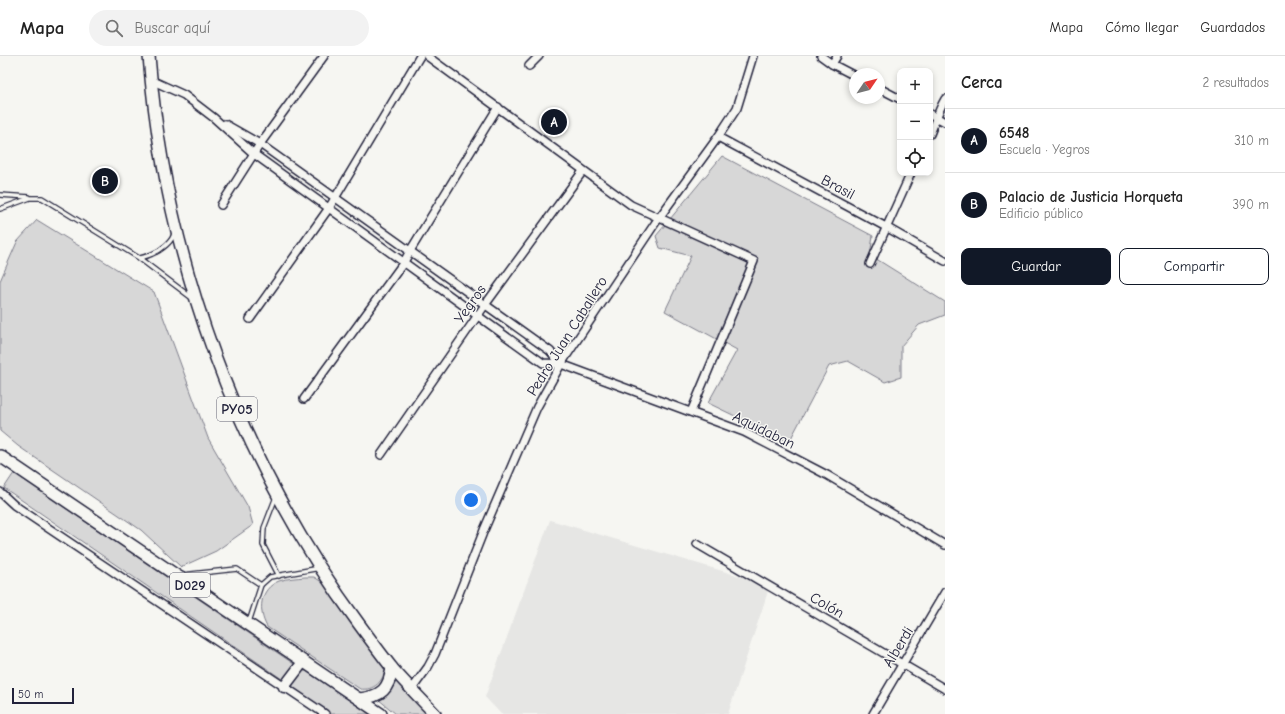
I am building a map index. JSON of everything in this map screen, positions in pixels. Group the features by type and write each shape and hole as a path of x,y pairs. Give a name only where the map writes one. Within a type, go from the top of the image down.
{"main road":[{"name":"PY05","path":"149,56 150,80 158,138 175,223 196,301 233,402 256,452 278,494 321,568 392,668 435,714"},
{"name":"D029","path":"0,456 381,714"},
{"path":"284,687 303,662"},
{"path":"360,699 372,697 383,691 390,681 392,668"}],"street":[{"path":"221,205 260,144 324,56"},
{"path":"250,319 336,198 420,56"},
{"path":"427,56 631,205 754,261 691,412"},
{"path":"530,66 539,56"},
{"name":"Pedro Juan Caballero","path":"412,690 435,654 484,530 537,407 561,364 659,218 718,137 737,108 753,56"},
{"path":"821,56 849,73"},
{"path":"832,64 837,56"},
{"path":"150,80 184,96 214,118 260,144 550,351 561,364"},
{"path":"885,91 897,97"},
{"path":"933,128 938,118 940,107 945,99"},
{"path":"304,399 404,262 498,108"},
{"path":"933,116 945,122"},
{"name":"Aquidaban","path":"214,118 254,154 543,362 561,364 744,432 813,468 945,545"},
{"name":"Brasil","path":"718,137 886,227 945,261"},
{"name":"Yegros","path":"381,455 478,315 583,171"},
{"path":"870,264 911,176"},
{"path":"0,492 14,505 324,714"},
{"name":"Colón","path":"697,544 945,689"},
{"name":"Alberdi","path":"873,714 945,592"}],"lane":[{"path":"0,196 42,198 139,258 196,301"},
{"path":"0,209 30,198"},
{"path":"139,258 152,254 163,248 174,236 175,223"},
{"path":"278,494 264,528 263,545 279,576"},
{"path":"248,624 260,585 270,576 279,576 321,568"},
{"path":"177,576 237,569 260,585"}],"shaded area":[{"path":"722,156 873,236 870,255 945,302 945,315 919,325 901,346 901,377 885,382 848,361 829,366 789,442 708,403 737,350 665,311 691,256 660,248 656,236"},
{"path":"37,220 154,292 208,438 248,507 253,525 216,551 181,567 141,530 18,446 0,431 0,281 17,242"},
{"path":"14,473 294,664 288,674 282,679 4,488"},
{"path":"550,520 770,585 728,714 501,714 485,697"},
{"path":"314,577 328,586 385,668 383,677 374,687 360,689 267,627 262,614 262,601 267,589 279,581"},
{"path":"302,671 306,671 370,714 328,714 294,691 292,682 296,675"},
{"path":"397,680 429,714 396,714 378,699 389,693"}],"place":[{"name":"6548","path":"554,122"},
{"name":"Palacio de Justicia Horqueta","path":"105,181"}]}
